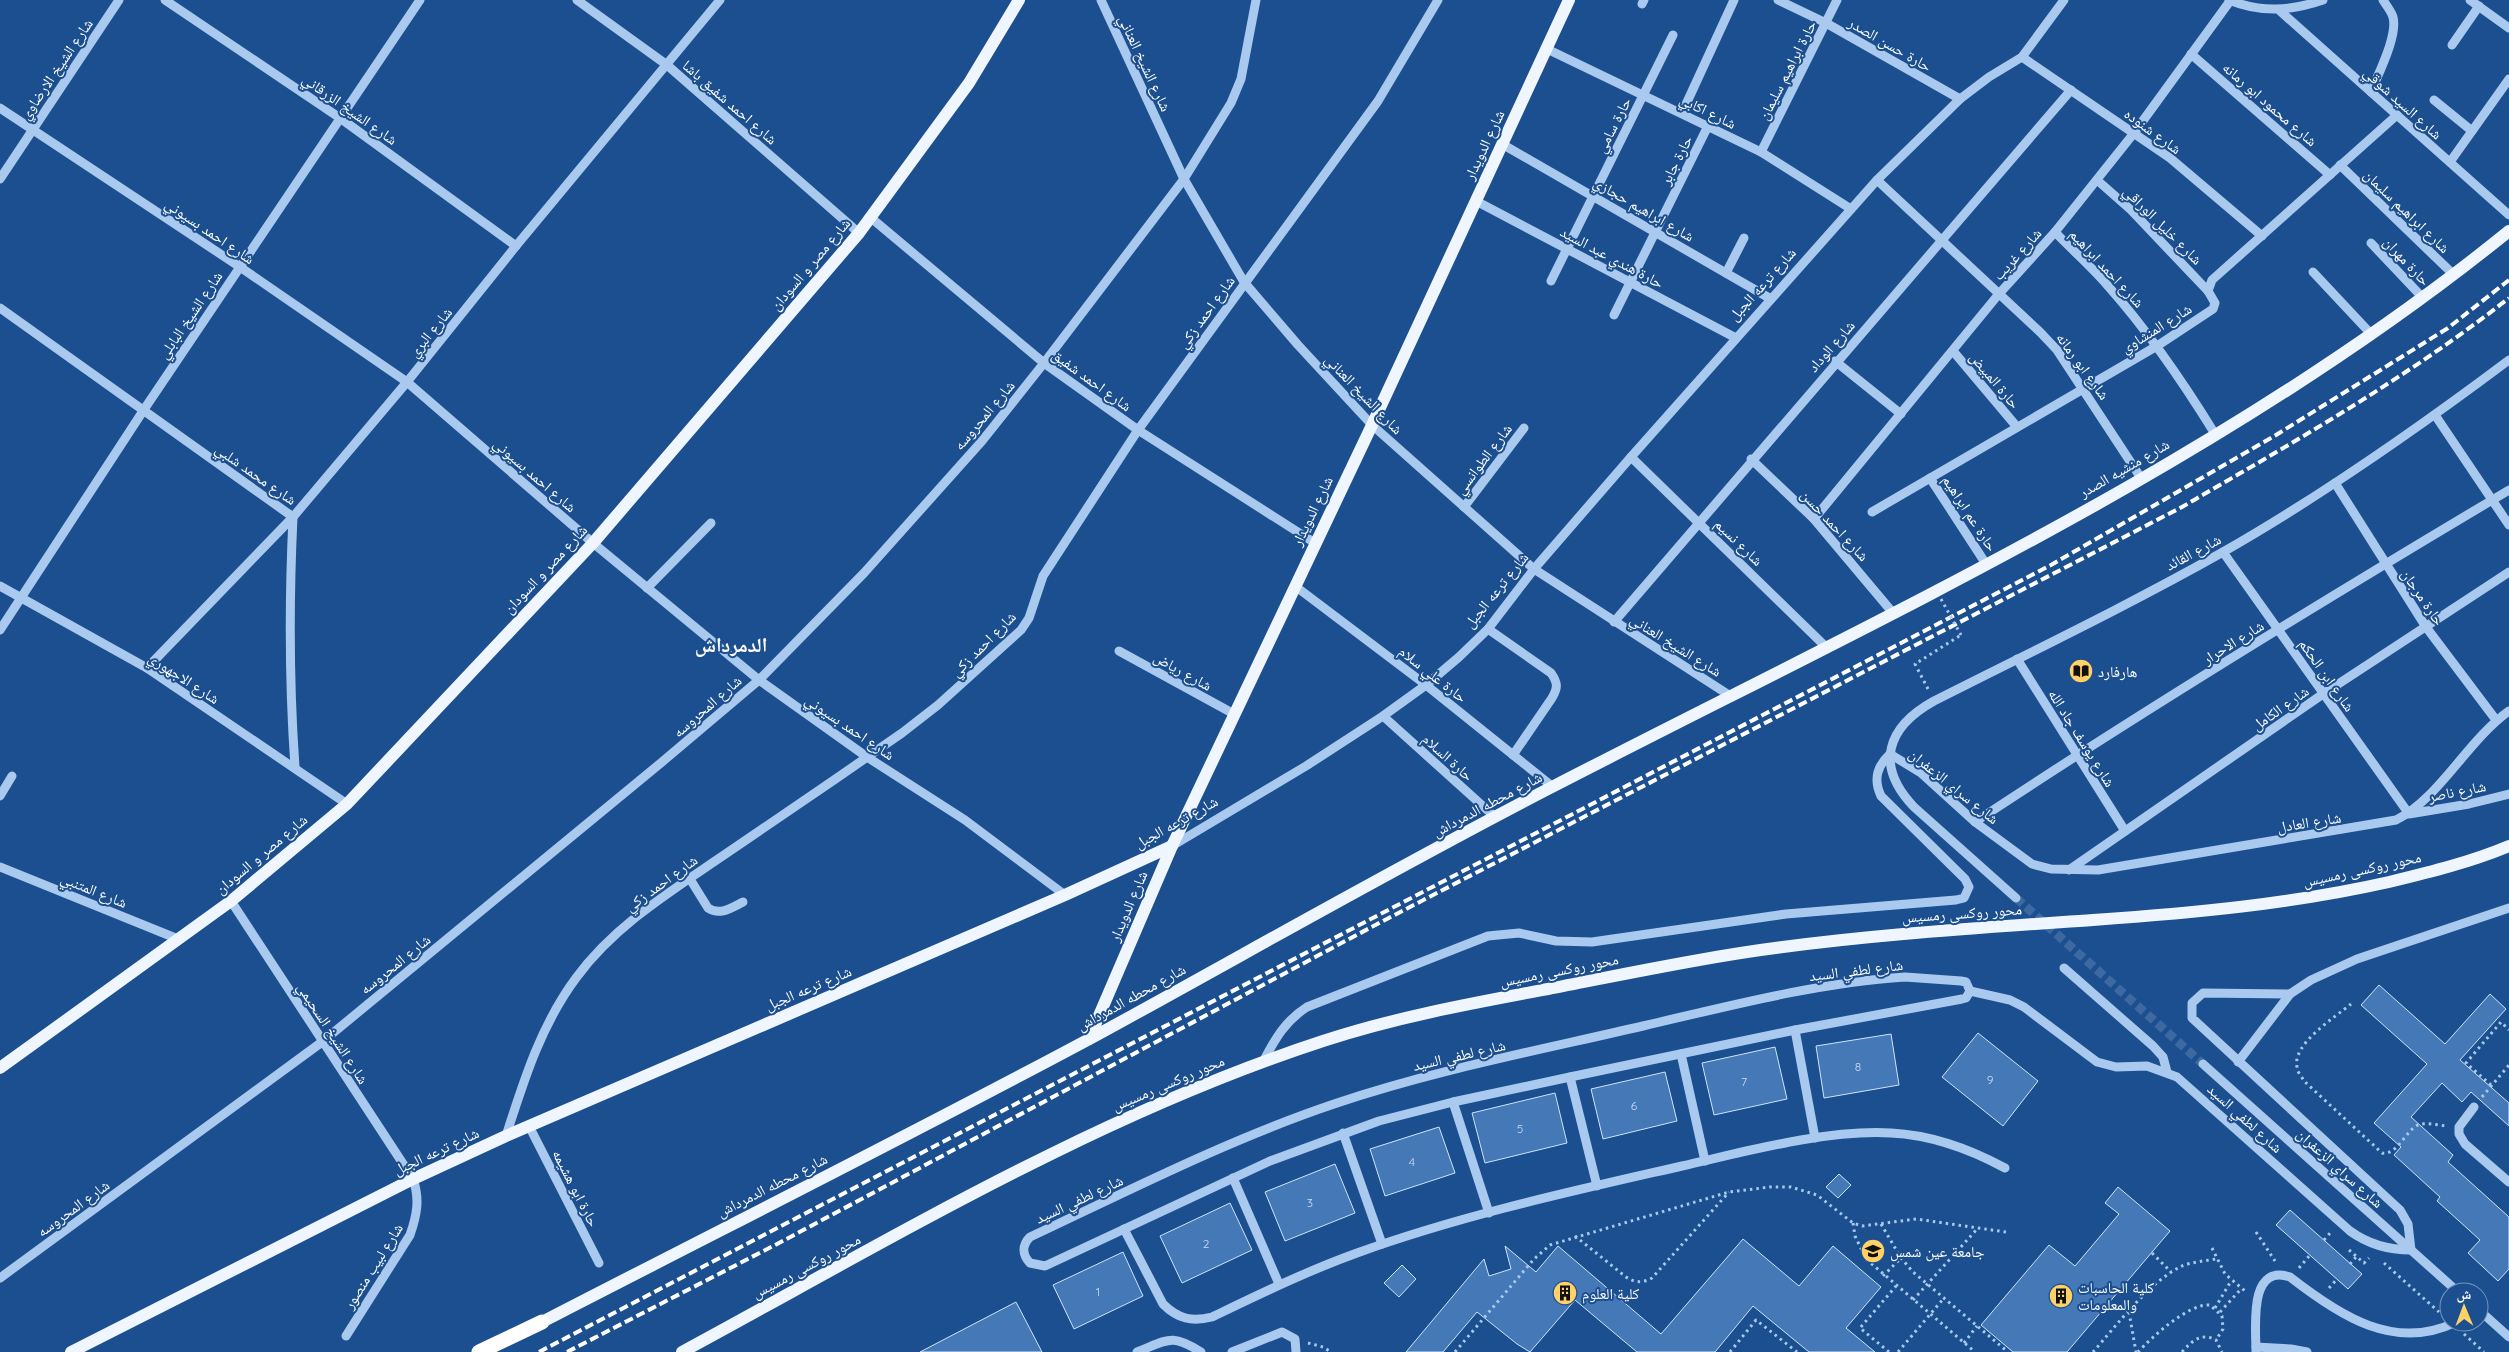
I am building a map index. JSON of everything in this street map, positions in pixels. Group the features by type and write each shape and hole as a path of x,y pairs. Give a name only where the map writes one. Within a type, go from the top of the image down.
{"highway":[{"path":"479,1352 542,1322"}],"main road":[{"name":"شارع مصر و السودان","path":"0,1068 231,901 347,804 593,543 859,233 969,84 1020,0"},
{"name":"شارع الدويدار","path":"1089,1039 1172,846 1372,425 1569,0"},
{"name":"شارع منشيه الصدر","path":"1732,697 1986,564 2141,478 2215,434 2372,335 2454,275 2509,231"},
{"name":"شارع محطه الدمرداش","path":"542,1322 1089,1039 1494,817 1732,697"},
{"name":"شارع ترعه الجبل","path":"71,1352 413,1179 506,1136 1065,895 1172,846"},
{"name":"محور روكسى رمسيس","path":"682,1352 1038,1159 1145,1109 1263,1062 1391,1021 1486,1001 1746,952 1843,939 1938,930 2240,908 2326,896 2480,858 2509,846"}],"street":[{"name":"شارع الشيخ الارضاوي","path":"0,179 119,0"},
{"name":"شارع الشيخ الزرقاني","path":"165,0 340,118 516,246"},
{"name":"شارع الشيخ البابلي","path":"0,630 19,598 143,411 420,0"},
{"name":"شارع احمد شفيق باشا","path":"577,0 667,65 859,233"},
{"name":"شارع البري","path":"147,668 293,517 407,382 516,246 720,0"},
{"name":"شارع الشيخ العناني","path":"1101,0 1184,179 1244,282 1298,345 1372,425 1534,569 1732,697"},
{"name":"شارع المحروسه","path":"0,1278 322,1042 759,680 864,573 982,441 1184,179 1231,103 1241,79 1256,0"},
{"name":"شارع احمد زكي","path":"506,1136 532,1057 559,1002 576,977 618,932 690,879 867,757 938,705 1020,630 1029,618 1043,576 1138,430 1244,282 1378,101 1438,0"},
{"path":"1682,113 1734,0"},
{"name":"حارة حسن الصدر","path":"1778,0 1826,23 1960,99"},
{"name":"حارة ابراهيم سليمان","path":"1761,152 1837,0"},
{"name":"شارع ترعه الجبل","path":"1172,846 1306,766 1383,716 1426,685 1488,629 1534,569 1630,456 1877,180 1960,99 1989,77 2022,57 2064,0"},
{"path":"2230,0 2254,8 2280,11 2323,0"},
{"name":"شارع غريب","path":"1814,519 1998,295 2097,180 2134,133 2230,0"},
{"path":"2371,92 2391,39 2393,27 2393,17 2383,0"},
{"path":"2470,0 2509,28"},
{"path":"2452,45 2479,6"},
{"name":"شارع السيد شوقي","path":"2280,11 2509,215"},
{"name":"حارة سامي","path":"1551,281 1673,35"},
{"name":"شارع اكابي","path":"1547,48 1761,152 1851,209"},
{"name":"شارع محمود ابو رمانه","path":"2191,54 2330,175"},
{"name":"شارع شنوده","path":"2022,57 2170,158 2262,236"},
{"path":"2450,162 2509,79"},
{"name":"شارع الوداد","path":"1614,622 1835,361 2071,90"},
{"path":"2434,100 2472,131"},
{"name":"شارع احمد بسيوني","path":"0,108 240,267 407,382 593,543 759,680 867,757 965,820 1065,895"},
{"path":"2208,291 2212,280 2397,115"},
{"name":"حارة جابر","path":"1614,314 1708,126"},
{"name":"شارع ابراهيم حجازي","path":"1502,144 1771,299"},
{"name":"شارع ابراهيم سليمان","path":"2340,166 2454,275"},
{"name":"شارع ابو رمانه","path":"1877,180 2052,344 2084,388 2141,478"},
{"name":"شارع خليل الوراقي","path":"2097,180 2131,210 2208,291"},
{"name":"حارة هندي عبد السيد","path":"1476,201 1736,338"},
{"name":"شارع احمد شفيق","path":"870,217 1044,363 1138,430 1315,543"},
{"name":"شارع احمد ابراهيم","path":"2054,232 2107,285 2157,346 2215,434"},
{"path":"1726,273 1744,238"},
{"name":"حارة مهران","path":"2371,243 2423,298"},
{"path":"2313,272 2372,335"},
{"name":"شارع المنشاوي","path":"1872,512 2157,346 2213,309 2215,303 2208,291"},
{"name":"شارع محمد شلبي","path":"0,308 293,517 289,600 289,674 294,767"},
{"name":"حارة المبيض","path":"1953,351 2016,427"},
{"name":"شارع القائد","path":"1263,1062 1286,1023 1307,1007 1488,936 1519,933 1556,941 1592,942 1768,916 1964,898 1969,891 1968,882 1881,796 1878,789 1877,773 1884,760 1890,754 1897,733 1912,714 1934,700 2223,552 2335,483 2435,415 2509,360"},
{"path":"1835,361 1901,414"},
{"path":"2435,415 2491,501 2509,525"},
{"name":"شارع الطوانسي","path":"1464,507 1524,428"},
{"name":"شارع نسيم","path":"1630,456 1827,648"},
{"name":"شارع احمد حسن","path":"1751,459 1814,519 1893,613"},
{"name":"حارة عم ابراهيم","path":"1930,478 1986,564"},
{"name":"حارة مرجان","path":"2335,483 2426,627 2496,720"},
{"name":"شارع الاحرار","path":"1975,822 2076,755 2385,564 2509,490"},
{"path":"647,588 711,523"},
{"name":"شارع ابن الحكم","path":"2223,552 2409,814"},
{"name":"شارع الكامل","path":"2068,871 2323,694 2509,572"},
{"name":"شارع الاجهوري","path":"0,586 147,668 347,804"},
{"name":"حارة علي سلام","path":"1295,586 1426,685 1553,787"},
{"path":"1488,629 1551,673 1557,681 1557,690 1513,755"},
{"name":"شارع رياض","path":"1119,651 1234,714"},
{"name":"شارع يوسف جاد الله","path":"2017,659 2125,832"},
{"name":"شارع العادل","path":"2068,871 2106,869 2381,824 2409,814 2421,805 2474,742 2509,710"},
{"name":"حارة السلام","path":"1383,716 1494,817"},
{"name":"شارع سراي الزعفران","path":"1890,754 1921,773 1975,822 2032,864 2044,869 2068,871"},
{"name":"شارع سراي الزعفران","path":"1890,754 1895,780 1906,799 2016,898"},
{"path":"0,796 12,776"},
{"name":"شارع ناصر","path":"2409,814 2469,804 2509,794"},
{"name":"شارع المتنبي","path":"0,867 178,938"},
{"path":"690,879 708,908 712,911 724,912 743,902"},
{"name":"شارع الشيخ السحيمي","path":"231,901 413,1179"},
{"path":"2238,1062 2290,994 2311,980 2357,959 2509,908"},
{"path":"2064,968 2153,1046 2163,1057 2167,1072"},
{"name":"شارع لطفي السيد","path":"1905,977 1962,981 1966,982 1970,991 1966,998 1962,999 1795,1030 1453,1102 1343,1133 1233,1178 1045,1266 1030,1263 1024,1255 1024,1245 1030,1237 1220,1149 1295,1118 1406,1082 1819,987 1905,977"},
{"name":"شارع لطفي السيد","path":"1970,991 2010,1000 2024,1007 2097,1062 2116,1067 2147,1066 2167,1072 2186,1083 2350,1231 2369,1242 2387,1248 2411,1250"},
{"path":"2290,994 2203,993 2192,1003 2192,1018 2197,1025 2400,1210 2408,1224 2411,1250"},
{"path":"1795,1030 1815,1138"},
{"path":"1680,1054 1705,1161"},
{"name":"شارع سراي الزعفران","path":"2203,1064 2447,1282"},
{"path":"1570,1077 1597,1186"},
{"path":"1453,1102 1489,1213"},
{"path":"2474,1107 2459,1127 2459,1134 2465,1144 2509,1182"},
{"name":"حارة ابو هشيمه","path":"529,1126 599,1263"},
{"path":"1343,1133 1382,1244"},
{"path":"1124,1229 1163,1304 1172,1314 1185,1319 1199,1320 1212,1317 1279,1284 1382,1244 1489,1213 1597,1186 1815,1138 1864,1133 1913,1134 1961,1147 2004,1168"},
{"path":"1233,1178 1279,1284"},
{"name":"شارع لبيب منصور","path":"346,1336 410,1235 418,1208 418,1194 413,1179"},
{"path":"2303,1351 2256,1350 2257,1296 2262,1284 2268,1278 2284,1274 2290,1277 2353,1328"},
{"path":"2489,1319 2509,1337"},
{"path":"1232,1352 1282,1332 1295,1339 1296,1352"},
{"path":"2433,1341 2444,1332"},
{"path":"1137,1352 1171,1339 1184,1342 1201,1352"}],"path":[{"path":"1934,700 1916,664 1961,635 1941,599"},
{"path":"2351,1004 2307,1041 2298,1053 2297,1068 2304,1081 2382,1152 2391,1152 2417,1125 2459,1127"},
{"path":"2509,1030 2501,1022 2466,1063 2492,1085 2509,1065"},
{"path":"1455,1352 1534,1259 1550,1245 1728,1192 1770,1187 1791,1187 1804,1190 1817,1195 1852,1223 1862,1226 1916,1219 2006,1232"},
{"path":"1575,1236 1632,1281 1646,1282 1652,1278 1728,1192"},
{"path":"1852,1223 1855,1236 1863,1254 1883,1276 1975,1352"},
{"path":"1882,1224 1901,1258 1928,1284 2008,1352"},
{"path":"1914,1300 1978,1228"},
{"path":"2256,1232 2284,1274"},
{"path":"2330,1233 2337,1239"},
{"path":"2343,1245 2364,1263 2373,1253"},
{"path":"2212,1248 2216,1259 2231,1281 2240,1289 2257,1296"},
{"path":"2152,1253 2171,1272"},
{"path":"1883,1276 1901,1258"},
{"path":"2093,1352 2129,1312 2171,1272 2195,1262 2216,1259"},
{"path":"2380,1259 2439,1311"},
{"path":"2215,1308 2231,1281"},
{"path":"1889,1352 1860,1328 1896,1286"},
{"path":"2220,1312 2240,1289"},
{"path":"1898,1352 1944,1298"},
{"path":"2136,1352 2193,1308 2205,1305 2215,1308 2220,1312 2224,1323 2223,1330 2216,1340"},
{"path":"2129,1312 2136,1352"},
{"path":"1730,1352 1756,1320 1797,1352"},
{"path":"1964,1343 1977,1326"},
{"path":"2464,1332 2484,1352"},
{"path":"2182,1352 2197,1338 2216,1340"},
{"path":"1295,1339 1322,1347 1330,1352"},
{"path":"2216,1340 2222,1352"}],"building":[{"path":"2379,985 2445,1044 2490,994 2506,1009 2460,1060 2509,1103 2509,1126 2471,1092 2462,1102 2442,1083 2411,1117 2453,1155 2448,1162 2509,1217 2509,1269 2498,1281 2468,1253 2480,1240 2437,1201 2440,1197 2394,1155 2401,1147 2374,1123 2427,1064 2361,1005"},
{"path":"1978,1033 2038,1081 2003,1126 1942,1077"},
{"path":"1891,1034 1899,1085 1824,1098 1816,1046"},
{"path":"1775,1047 1787,1099 1714,1115 1702,1063"},
{"path":"1665,1072 1677,1121 1603,1139 1591,1089"},
{"path":"1555,1093 1567,1143 1485,1163 1472,1113"},
{"path":"1439,1127 1455,1173 1385,1196 1370,1149"},
{"path":"1335,1164 1355,1213 1285,1241 1265,1192"},
{"path":"1839,1174 1851,1185 1838,1198 1826,1187"},
{"name":"كلية الحاسبات والمعلومات","path":"2118,1187 2170,1231 2067,1352 2013,1352 1981,1325 2049,1245 2075,1266 2119,1214 2105,1203"},
{"path":"1230,1203 1252,1250 1182,1283 1160,1236"},
{"path":"2290,1210 2362,1274 2348,1289 2276,1225"},
{"name":"كلية العلوم","path":"1743,1239 1799,1286 1833,1246 1881,1287 1846,1328 1875,1352 1809,1352 1753,1306 1715,1352 1637,1352 1575,1300 1530,1352 1477,1312 1443,1352 1406,1352 1484,1259 1489,1276 1511,1269 1505,1246 1536,1272 1558,1246 1661,1334"},
{"path":"1123,1252 1143,1296 1074,1329 1053,1285"},
{"path":"1402,1265 1416,1279 1399,1297 1384,1283"},
{"path":"1016,1302 1042,1352 920,1352"}],"tunnel":[{"path":"2016,898 2203,1064"}],"railway":[{"path":"539,1352 2051,565 2276,435 2448,328 2509,280"},
{"path":"567,1352 779,1243 1381,922 2182,507 2390,382 2431,355 2509,298"}],"place":[{"name":"هارفارد","path":"2081,671"},
{"name":"جامعة عين شمس","path":"1873,1251"},
{"name":"كلية العلوم","path":"1565,1293"},
{"name":"كلية الحاسبات والمعلومات","path":"2061,1296"}],"district":[{"name":"الدمرداش","path":"731,644"}]}
